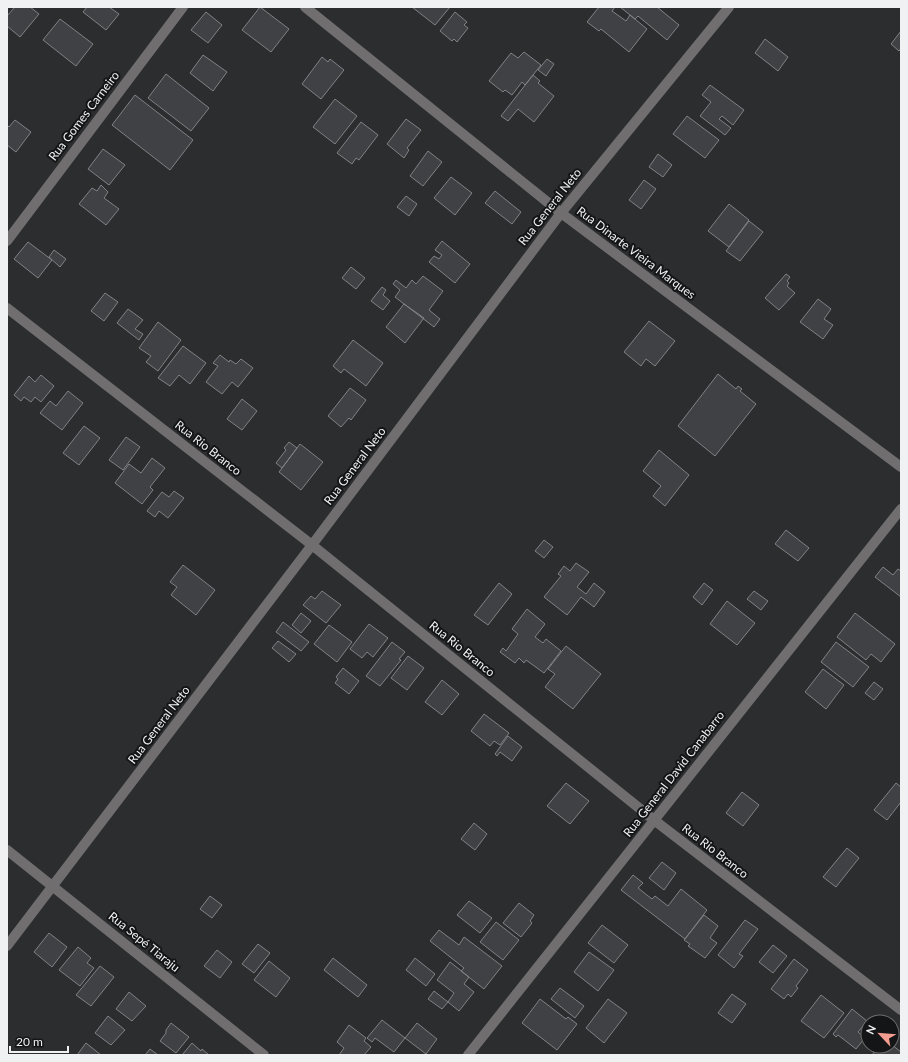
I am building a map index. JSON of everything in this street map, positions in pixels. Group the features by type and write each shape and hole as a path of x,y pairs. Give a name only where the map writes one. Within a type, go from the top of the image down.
{"street":[{"name":"Rua Gomes Carneiro","path":"7,241 183,7"},
{"name":"Rua Dinarte Vieira Marques","path":"305,7 561,213 901,467"},
{"name":"Rua General Neto","path":"7,946 312,545 561,213 729,7"},
{"name":"Rua Rio Branco","path":"7,308 312,545 654,820 901,1010"},
{"name":"Rua General David Canabarro","path":"468,1055 901,509"},
{"name":"Rua Sepé Tiaraju","path":"7,850 264,1055"}],"building":[{"path":"15,7 30,7 39,14 20,37 7,26 7,16"},
{"path":"87,7 109,7 119,14 106,30 83,12"},
{"path":"260,7 289,29 271,52 242,30"},
{"path":"412,7 450,7 435,25"},
{"path":"599,7 615,7 612,11 626,21 630,15 647,29 629,52 601,29 599,31 587,22"},
{"path":"620,7 657,7 679,25 667,40 638,16 635,19"},
{"path":"206,12 222,25 208,43 191,30"},
{"path":"455,12 467,22 464,25 468,28 457,42 454,39 452,41 440,31"},
{"path":"60,19 93,44 76,66 43,40"},
{"path":"901,31 901,48 899,51 891,44"},
{"path":"765,39 788,57 778,71 755,53"},
{"path":"524,52 541,65 525,85 522,82 512,95 505,90 503,92 489,81 511,53 518,58"},
{"path":"203,55 227,72 213,91 190,73"},
{"path":"322,57 328,62 330,59 344,70 321,99 302,84"},
{"path":"547,59 554,64 546,76 538,70"},
{"path":"166,74 209,108 191,131 148,98"},
{"path":"533,75 540,81 538,83 554,96 534,122 518,109 508,121 501,116"},
{"path":"710,85 744,110 733,125 722,116 719,119 731,128 725,135 700,116 711,102 702,95"},
{"path":"135,95 193,140 170,170 112,125"},
{"path":"335,99 357,116 335,144 313,127"},
{"path":"687,116 719,140 705,158 673,134"},
{"path":"406,119 421,130 407,148 409,150 404,158 387,144"},
{"path":"15,120 31,132 16,152 7,145 7,125 9,127"},
{"path":"361,122 378,135 359,160 356,158 352,164 337,153"},
{"path":"103,149 125,165 109,185 88,169"},
{"path":"428,151 442,162 423,186 410,176"},
{"path":"658,154 672,165 663,177 649,167"},
{"path":"451,177 472,193 455,215 434,198"},
{"path":"644,180 656,189 641,209 629,200"},
{"path":"101,185 108,192 104,198 119,209 106,225 79,204 92,188 97,191"},
{"path":"495,191 521,212 512,224 485,203"},
{"path":"406,196 417,204 409,216 397,207"},
{"path":"729,204 749,220 729,247 708,231"},
{"path":"749,221 763,232 740,261 726,251"},
{"path":"442,241 470,264 455,283 429,262 434,256 439,259 442,255 435,250"},
{"path":"28,242 52,260 38,278 14,259"},
{"path":"54,250 66,259 60,267 49,257"},
{"path":"351,267 365,278 356,289 342,278"},
{"path":"786,274 790,277 787,281 789,283 787,286 795,293 779,310 765,298"},
{"path":"423,276 443,291 429,310 440,319 434,327 395,297 400,290 393,284 396,280 406,288 412,280 416,284"},
{"path":"382,287 386,290 383,295 390,301 383,310 371,301"},
{"path":"105,293 118,302 104,321 91,311"},
{"path":"818,299 831,309 824,319 833,325 823,339 800,322"},
{"path":"404,304 424,318 405,343 386,327"},
{"path":"128,309 143,320 135,329 143,334 139,340 117,323"},
{"path":"649,321 675,341 655,366 646,359 641,366 624,352"},
{"path":"158,322 181,340 158,371 146,362 151,356 139,348"},
{"path":"353,340 383,363 366,386 344,369 341,373 333,366"},
{"path":"183,346 206,363 190,384 179,375 170,386 158,378"},
{"path":"220,355 229,362 230,360 236,364 241,359 253,368 238,387 232,382 222,394 206,382 218,366 213,363"},
{"path":"718,374 736,389 738,386 742,389 740,391 756,404 715,456 678,426"},
{"path":"41,375 54,386 41,402 35,397 31,402 24,397 21,401 14,395 29,376 35,382"},
{"path":"350,388 366,400 351,420 349,418 341,427 328,416"},
{"path":"68,391 83,403 62,430 40,413 50,401 56,406"},
{"path":"242,399 257,411 242,430 227,419"},
{"path":"84,426 100,438 79,465 63,453"},
{"path":"126,437 140,447 123,470 109,460"},
{"path":"289,442 297,448 282,468 276,463 286,450 284,448"},
{"path":"300,444 323,462 301,490 279,472"},
{"path":"659,450 689,475 665,506 653,496 661,486 643,471"},
{"path":"152,458 165,468 150,487 153,490 142,504 115,483 129,464 141,473"},
{"path":"174,491 184,498 168,518 159,511 155,517 147,511 162,492 169,497"},
{"path":"786,530 809,548 798,561 775,544"},
{"path":"544,540 553,547 544,558 535,551"},
{"path":"576,563 589,572 577,587 586,594 594,583 605,592 594,607 581,597 567,615 544,597 561,576 558,574 564,566 570,571"},
{"path":"183,565 215,590 196,615 171,595 177,587 170,582"},
{"path":"883,567 893,575 898,569 901,571 901,597 875,577"},
{"path":"499,583 512,594 488,625 474,615"},
{"path":"704,583 713,590 702,605 693,597"},
{"path":"322,591 341,605 326,623 303,605 311,596 315,599"},
{"path":"754,591 768,601 761,610 747,599"},
{"path":"727,601 755,623 737,645 710,624"},
{"path":"527,609 545,624 535,637 543,643 546,639 561,651 544,673 526,660 524,663 519,658 515,663 500,652 503,648 506,651 518,634 512,629"},
{"path":"301,613 311,621 301,633 292,625"},
{"path":"855,613 895,644 881,662 871,654 866,660 837,637"},
{"path":"283,622 309,642 301,651 276,632"},
{"path":"369,624 388,638 373,657 367,652 362,658 350,649"},
{"path":"329,625 352,642 337,662 314,644"},
{"path":"278,641 296,654 289,662 272,648"},
{"path":"392,642 405,652 399,659 401,660 380,686 366,676"},
{"path":"836,642 869,667 853,687 821,662"},
{"path":"566,646 601,674 573,709 545,687 555,674 548,669"},
{"path":"408,656 424,668 407,690 391,678"},
{"path":"343,668 359,681 349,694 335,683 338,679 336,677"},
{"path":"823,669 844,685 826,709 805,692"},
{"path":"442,680 459,694 442,715 425,702"},
{"path":"874,682 883,689 874,700 865,693"},
{"path":"484,714 509,733 500,745 494,741 490,746 471,731"},
{"path":"508,736 522,747 512,761 500,752 497,756 495,754"},
{"path":"566,783 589,801 570,824 547,806"},
{"path":"896,783 901,787 901,802 887,820 874,810"},
{"path":"742,792 759,805 743,826 726,813"},
{"path":"474,823 487,834 475,850 461,839"},
{"path":"847,848 859,858 836,887 823,877"},
{"path":"662,862 676,873 664,890 649,878"},
{"path":"633,875 643,883 638,888 652,899 655,896 668,906 681,889 707,910 685,939 621,890"},
{"path":"210,896 222,905 212,918 200,909"},
{"path":"469,901 492,918 480,933 457,915"},
{"path":"519,903 534,915 530,921 532,923 521,937 503,923"},
{"path":"704,915 718,926 710,938 717,943 705,958 688,946 690,944 684,940"},
{"path":"745,920 758,929 739,954 743,956 734,968 718,955"},
{"path":"496,922 519,940 503,960 480,942"},
{"path":"602,925 628,945 614,963 588,943"},
{"path":"439,930 459,945 464,937 502,966 484,989 461,971 464,968 430,941"},
{"path":"49,933 67,947 52,967 34,952"},
{"path":"258,944 270,953 254,973 242,964"},
{"path":"773,945 787,956 773,973 759,962"},
{"path":"78,947 91,958 87,963 94,968 80,986 59,970"},
{"path":"217,950 232,962 220,978 204,966"},
{"path":"589,952 614,970 598,991 574,972"},
{"path":"333,958 367,985 358,997 324,970"},
{"path":"415,958 435,974 426,986 406,970"},
{"path":"794,959 808,970 796,986 798,988 791,997 788,994 784,999 771,989"},
{"path":"269,961 290,978 276,997 254,980"},
{"path":"450,962 469,977 464,984 474,992 459,1011 448,1002 454,993 437,980"},
{"path":"100,966 114,977 91,1006 76,995"},
{"path":"560,988 584,1006 575,1018 551,999"},
{"path":"434,991 448,1002 442,1009 428,999"},
{"path":"129,992 146,1006 132,1021 116,1009"},
{"path":"732,994 746,1004 732,1023 718,1013"},
{"path":"821,995 844,1013 824,1038 801,1021"},
{"path":"540,999 566,1019 568,1017 577,1024 557,1050 522,1023"},
{"path":"608,999 627,1013 604,1043 586,1028"},
{"path":"852,1009 860,1015 860,1030 858,1032 860,1034 860,1044 856,1049 838,1035 836,1037 833,1034"},
{"path":"108,1016 125,1030 111,1045 95,1033"},
{"path":"382,1020 405,1038 394,1052 375,1038 372,1042 367,1038"},
{"path":"171,1023 189,1037 176,1053 160,1041"},
{"path":"417,1023 437,1039 426,1054 405,1038"},
{"path":"349,1025 366,1038 364,1041 371,1047 364,1055 339,1055 344,1048 337,1042"},
{"path":"86,1043 101,1055 77,1055"},
{"path":"192,1043 201,1051 202,1049 209,1055 182,1055"},
{"path":"150,1049 158,1055 145,1055"},
{"path":"900,1051 901,1052 901,1055 872,1055 900,1054"}]}
